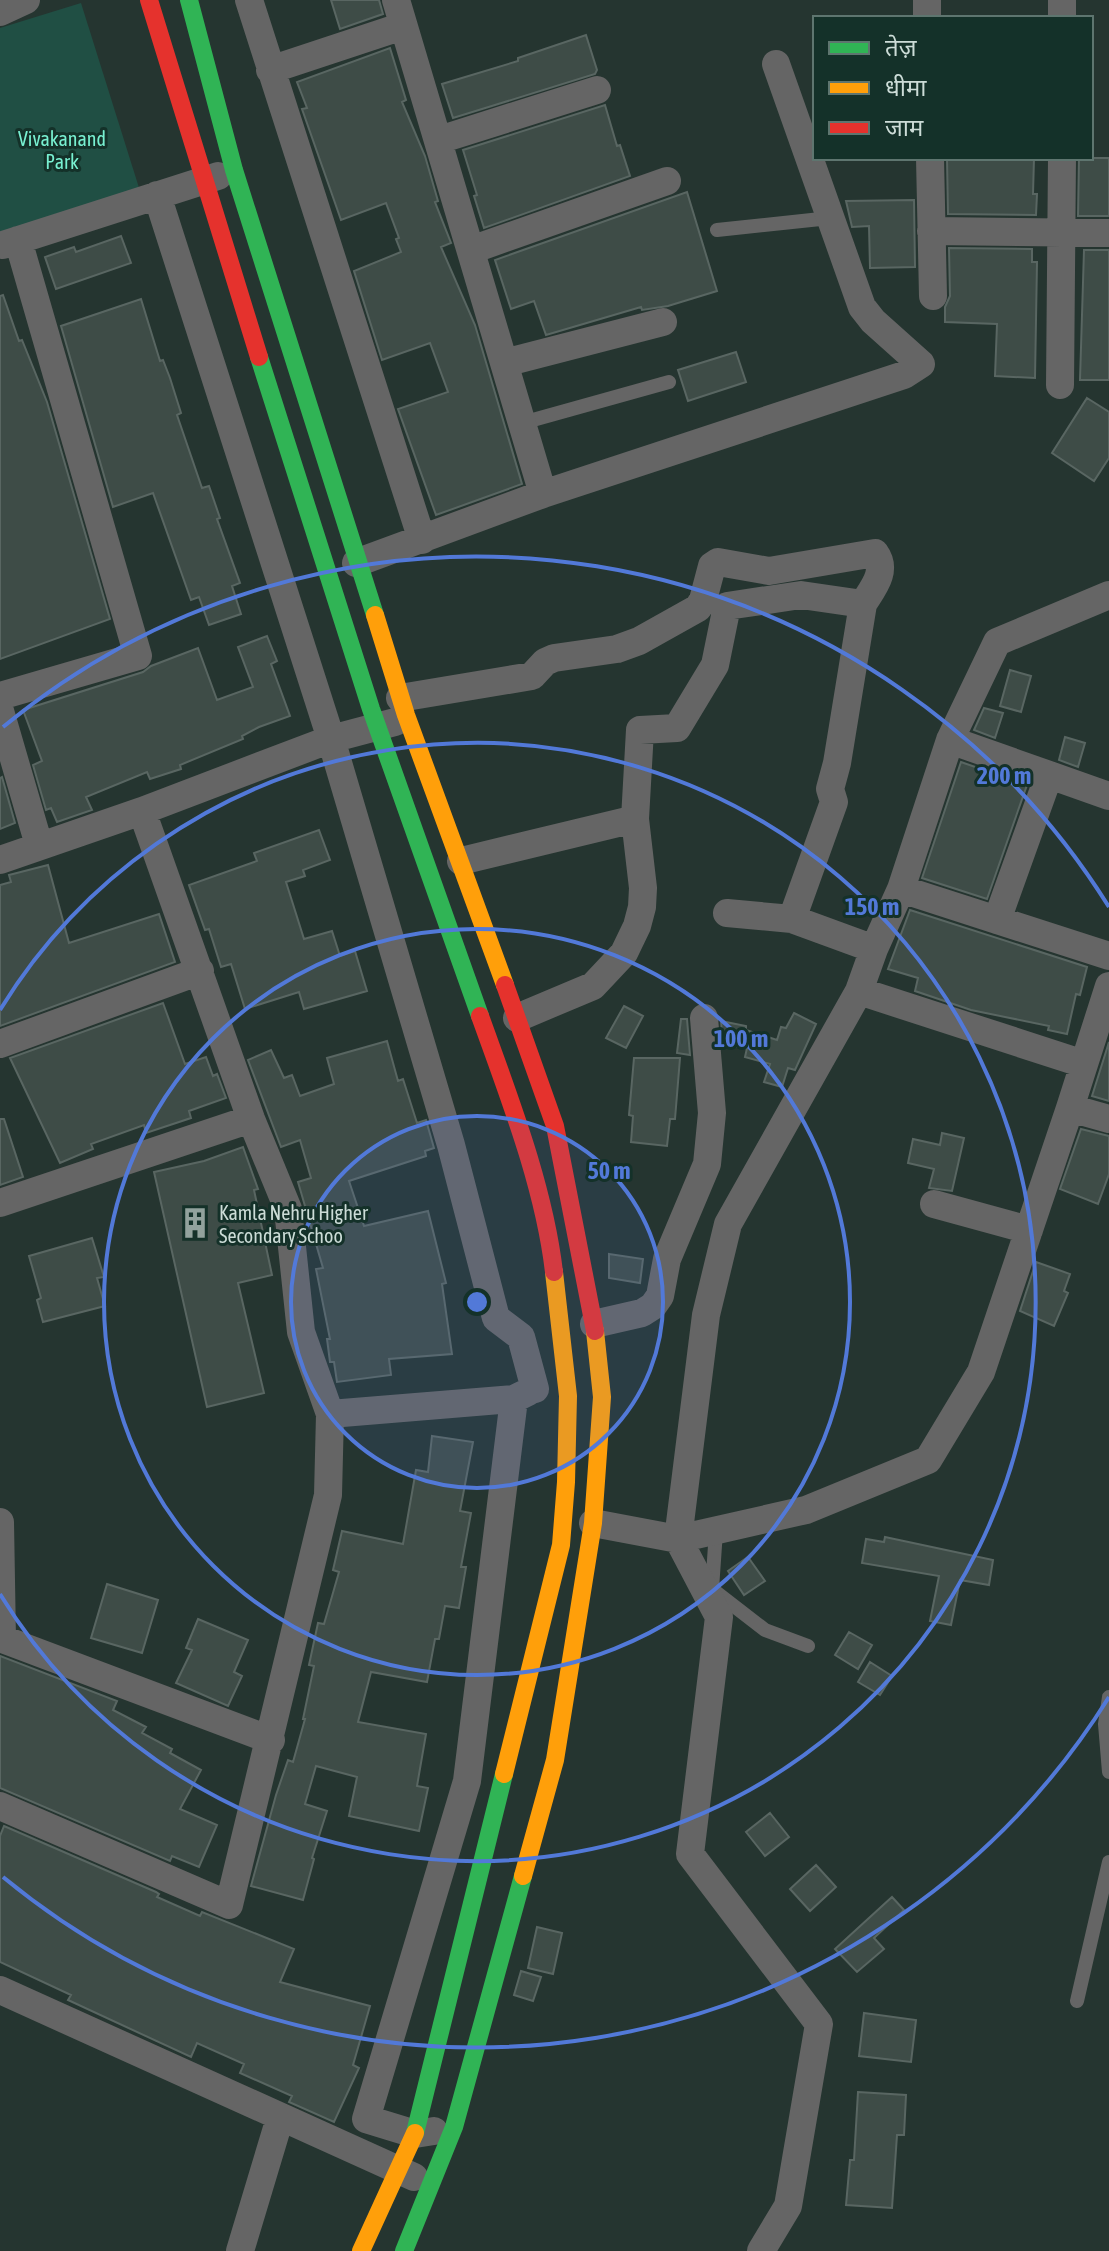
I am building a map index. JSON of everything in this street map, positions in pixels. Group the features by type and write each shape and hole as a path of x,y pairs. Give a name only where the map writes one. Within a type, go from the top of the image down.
{"main road":[{"path":"149,0 377,727 513,1110 552,1249 568,1396 561,1545 415,2134 361,2251"},
{"path":"189,0 234,170 356,563 404,708 555,1126 594,1324 602,1397 593,1523 555,1760 454,2127 404,2251"}],"street":[{"path":"0,12 26,0"},
{"path":"249,0 422,540"},
{"path":"270,70 400,13 543,494"},
{"path":"356,563 543,494 904,375 921,364 873,321 862,307 776,64"},
{"path":"439,140 597,90"},
{"path":"930,160 933,296"},
{"path":"1060,385 1062,160"},
{"path":"0,696 138,656 9,243 234,170"},
{"path":"471,250 667,181"},
{"path":"157,195 331,739 451,1145 496,1318 521,1337 524,1394 467,1781 366,2119 415,2134 454,2127"},
{"path":"931,231 1109,233"},
{"path":"504,363 663,322"},
{"path":"0,860 142,811 331,739 377,727 404,708 532,676 545,662 554,658 617,649 639,641 698,608 712,566 718,562 769,571 875,553 881,567 880,576 863,604 830,789 834,802 792,919"},
{"path":"517,1018 593,986 624,953 642,907 643,888 635,819 640,730 677,728 715,665 727,606 801,595 863,604"},
{"path":"761,2251 788,2206 819,2024 690,1854 719,1617 678,1539 706,1315 728,1224 859,991 901,889 950,740 997,642 1109,595"},
{"path":"0,711 39,845"},
{"path":"950,740 1109,796"},
{"path":"997,920 1049,775"},
{"path":"0,1806 229,1905 328,1495 330,1414 301,1332 288,1209 251,1119 142,811"},
{"path":"461,861 635,819"},
{"path":"901,889 1109,956"},
{"path":"727,913 792,919 874,949"},
{"path":"0,1044 200,971"},
{"path":"593,1523 678,1539 806,1510 928,1460 981,1372 1109,986"},
{"path":"859,991 1084,1064"},
{"path":"594,1324 642,1313 653,1306 660,1296 667,1259 707,1164 712,1113 704,1018"},
{"path":"1070,1108 1109,1119"},
{"path":"0,1203 251,1119"},
{"path":"934,1204 1029,1230"},
{"path":"330,1414 524,1394 568,1396"},
{"path":"0,1522 1,1638 271,1740"},
{"path":"0,1990 433,2185"},
{"path":"240,2251 280,2118"}],"lane":[{"path":"717,230 830,218"},
{"path":"522,423 669,382"},
{"path":"716,1531 712,1589 765,1630 808,1646"},
{"path":"1109,1697 1105,1724 1109,1772"},
{"path":"1077,2001 1109,1862"}],"green space":[{"name":"Vivakanand Park","path":"81,3 140,191 0,236 0,28"}],"building":[{"path":"331,0 379,0 383,14 340,29"},
{"path":"586,35 597,70 595,74 453,118 442,84 518,61 518,58"},
{"path":"390,48 406,100 402,102 425,156 438,201 435,202 451,243 441,247 475,325 522,484 436,515 398,409 448,392 430,343 382,360 354,271 401,252 396,239 399,238 386,203 341,220 302,109 307,108 297,82"},
{"path":"605,105 630,176 484,228 463,150"},
{"path":"1109,158 1109,216 1078,216 1079,160"},
{"path":"947,160 1034,160 1036,215 948,214"},
{"path":"687,192 717,291 668,306 642,310 641,307 546,335 534,301 511,309 495,260"},
{"path":"914,200 915,267 870,268 869,226 852,227 846,201"},
{"path":"121,236 131,263 56,289 45,257 74,247 76,252"},
{"path":"949,248 1032,249 1032,262 1037,262 1035,378 995,376 997,324 945,322 945,307 950,296"},
{"path":"1084,250 1109,250 1109,380 1080,380"},
{"path":"3,295 19,341 22,340 47,402 110,619 0,659 0,296"},
{"path":"141,299 160,361 163,360 170,378 181,413 177,415 202,488 209,486 220,518 217,519 240,583 232,586 241,614 209,625 199,597 191,600 153,493 113,507 61,326"},
{"path":"736,352 746,382 688,401 678,370"},
{"path":"1087,398 1109,412 1109,458 1094,481 1052,453"},
{"path":"267,636 277,661 271,664 290,716 259,727 242,736 243,739 180,765 181,769 150,779 147,772 86,797 92,810 57,822 51,808 46,810 33,765 42,761 23,710 143,672 198,648 217,700 253,687 238,647"},
{"path":"1010,670 1031,676 1021,712 1000,706"},
{"path":"984,708 1003,713 995,738 974,730"},
{"path":"1065,737 1085,743 1078,767 1059,760"},
{"path":"961,762 1027,785 987,899 922,878"},
{"path":"0,778 15,823 0,829"},
{"path":"319,830 330,860 303,870 305,876 286,882 304,939 332,931 340,956 355,951 367,991 304,1009 299,992 245,1009 231,964 221,967 209,929 205,930 189,885 257,861 254,853"},
{"path":"48,865 69,943 159,914 175,962 0,1026 0,885 11,882 9,875"},
{"path":"910,910 1087,967 1080,995 1076,994 1067,1034 1048,1030 1049,1026 971,1010 915,991 918,978 888,969"},
{"path":"163,1003 185,1064 206,1057 213,1076 217,1074 226,1098 189,1111 191,1118 146,1133 144,1125 91,1144 93,1149 60,1163 10,1058"},
{"path":"624,1006 643,1016 626,1048 606,1038"},
{"path":"794,1013 816,1024 795,1070 788,1068 782,1087 764,1082 770,1064 745,1057 747,1048 723,1045 721,1021 746,1026 746,1030 777,1040 781,1027 786,1028"},
{"path":"681,1019 687,1019 690,1055 677,1053"},
{"path":"387,1041 398,1081 403,1079 417,1123 426,1120 434,1148 425,1151 426,1156 349,1181 364,1226 428,1211 446,1283 442,1284 452,1354 389,1359 391,1375 337,1382 334,1362 330,1362 327,1339 330,1339 316,1269 323,1268 298,1182 311,1178 300,1140 281,1147 248,1060 271,1050 284,1078 292,1075 300,1096 334,1084 327,1058"},
{"path":"1109,1042 1109,1101 1092,1096"},
{"path":"634,1058 680,1058 675,1119 670,1119 667,1146 631,1142 633,1116 629,1115"},
{"path":"0,1119 4,1119 23,1177 0,1185"},
{"path":"1081,1129 1109,1136 1109,1174 1098,1204 1060,1189"},
{"path":"942,1133 964,1138 952,1191 929,1188 934,1169 908,1163 913,1139 940,1145"},
{"path":"243,1147 258,1189 254,1190 272,1275 238,1283 264,1393 207,1407 154,1172 204,1161"},
{"path":"92,1238 104,1277 97,1278 105,1306 43,1322 37,1300 41,1298 29,1256"},
{"path":"609,1254 643,1259 640,1283 609,1278"},
{"path":"1036,1262 1070,1274 1064,1291 1068,1293 1054,1326 1020,1311"},
{"path":"432,1436 473,1442 460,1511 471,1513 461,1567 466,1567 459,1608 445,1606 427,1682 371,1672 358,1722 426,1734 417,1786 428,1788 419,1831 349,1816 357,1777 316,1766 305,1804 327,1811 303,1900 251,1886 276,1795 288,1760 293,1762 305,1719 314,1666 309,1665 318,1623 324,1624 339,1572 333,1570 342,1531 403,1544 416,1470 428,1472"},
{"path":"885,1537 993,1560 989,1585 960,1580 951,1625 930,1621 939,1576 862,1563 866,1539 884,1542"},
{"path":"748,1557 765,1581 744,1595 728,1571"},
{"path":"107,1584 158,1600 142,1653 91,1638"},
{"path":"198,1619 248,1640 234,1672 242,1676 228,1706 176,1683 192,1650 186,1648"},
{"path":"849,1632 872,1645 858,1669 835,1655"},
{"path":"0,1656 117,1701 113,1710 146,1727 142,1733 201,1770 180,1809 217,1825 199,1867 172,1856 170,1861 0,1788"},
{"path":"870,1662 892,1676 880,1695 858,1682"},
{"path":"770,1813 789,1837 765,1856 746,1832"},
{"path":"4,1826 156,1892 159,1894 157,1897 200,1916 202,1912 294,1949 280,1982 370,2006 353,2065 359,2068 334,2122 289,2102 292,2096 240,2073 244,2064 197,2043 191,2057 68,2000 71,1995 0,1962 0,1836"},
{"path":"816,1865 836,1887 810,1911 790,1889"},
{"path":"892,1897 904,1910 874,1938 884,1949 857,1972 835,1949"},
{"path":"537,1927 562,1933 553,1974 528,1968"},
{"path":"521,1971 541,1977 533,2001 514,1995"},
{"path":"864,2013 916,2020 911,2062 859,2056"},
{"path":"858,2092 906,2095 904,2135 897,2135 892,2208 846,2205 850,2160 854,2160"}],"traffic: fast":[{"path":"189,0 234,170 375,615"},
{"path":"259,357 371,709 480,1016"},
{"path":"415,2133 504,1774"},
{"path":"404,2251 454,2127 523,1876"}],"traffic: slow":[{"path":"375,615 406,715 505,985"},
{"path":"504,1774 561,1545 568,1396 554,1272"},
{"path":"523,1876 555,1760 593,1523 602,1397 595,1331"},
{"path":"361,2251 415,2133"}],"traffic: jam":[{"path":"149,0 259,357"},
{"path":"505,985 555,1126 595,1331"},
{"path":"480,1016 534,1175 554,1272"}],"place":[{"name":"Kamla Nehru Higher Secondary Schoo","path":"195,1223"}]}
